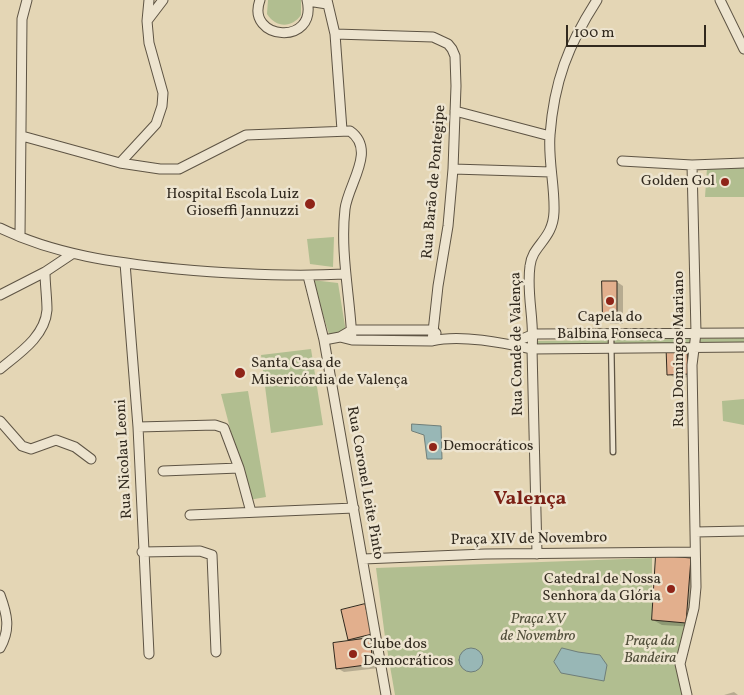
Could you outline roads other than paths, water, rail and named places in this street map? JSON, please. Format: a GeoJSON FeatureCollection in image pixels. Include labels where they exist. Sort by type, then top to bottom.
{"type":"FeatureCollection","features":[{"type":"Feature","properties":{"kind":"street"},"geometry":{"type":"LineString","coordinates":[[20,236],[22,19],[27,0]]}},
{"type":"Feature","properties":{"kind":"street"},"geometry":{"type":"LineString","coordinates":[[120,163],[156,124],[162,106],[163,93],[148,43],[147,21],[149,0]]}},
{"type":"Feature","properties":{"kind":"street"},"geometry":{"type":"LineString","coordinates":[[147,21],[163,0]]}},
{"type":"Feature","properties":{"kind":"street"},"geometry":{"type":"LineString","coordinates":[[260,0],[258,12],[261,20],[266,27],[281,34],[289,33],[303,24],[307,17],[308,1],[327,2],[335,34],[342,130]]}},
{"type":"Feature","properties":{"kind":"street","name":"Rua Conde de Valença"},"geometry":{"type":"LineString","coordinates":[[536,554],[532,349],[534,334],[529,284],[530,266],[535,252],[548,237],[552,225],[554,212],[550,136],[563,63],[576,32],[597,0]]}},
{"type":"Feature","properties":{"kind":"street"},"geometry":{"type":"LineString","coordinates":[[720,0],[744,49]]}},
{"type":"Feature","properties":{"kind":"street","name":"Rua Barão de Pontegipe"},"geometry":{"type":"LineString","coordinates":[[335,34],[433,37],[448,44],[455,56],[456,110],[453,169],[432,340]]}},
{"type":"Feature","properties":{"kind":"street"},"geometry":{"type":"LineString","coordinates":[[456,110],[550,136]]}},
{"type":"Feature","properties":{"kind":"street"},"geometry":{"type":"LineString","coordinates":[[22,136],[120,163],[160,169],[180,169],[246,135],[342,130],[355,134],[362,148],[361,160],[345,208],[345,274],[352,335]]}},
{"type":"Feature","properties":{"kind":"street"},"geometry":{"type":"LineString","coordinates":[[622,161],[692,165],[744,163]]}},
{"type":"Feature","properties":{"kind":"street","name":"Rua Domingos Mariano"},"geometry":{"type":"LineString","coordinates":[[687,695],[680,664],[694,608],[695,532],[692,365],[696,333],[692,165]]}},
{"type":"Feature","properties":{"kind":"street"},"geometry":{"type":"LineString","coordinates":[[453,169],[551,172]]}},
{"type":"Feature","properties":{"kind":"street"},"geometry":{"type":"LineString","coordinates":[[0,228],[72,254],[125,263],[219,273],[308,276],[345,274]]}},
{"type":"Feature","properties":{"kind":"street"},"geometry":{"type":"LineString","coordinates":[[0,295],[45,272],[72,254]]}},
{"type":"Feature","properties":{"kind":"street","name":"Rua Nicolau Leoni"},"geometry":{"type":"LineString","coordinates":[[125,263],[138,427],[142,552],[149,654]]}},
{"type":"Feature","properties":{"kind":"street"},"geometry":{"type":"LineString","coordinates":[[0,369],[36,337],[44,323],[47,311],[45,272]]}},
{"type":"Feature","properties":{"kind":"street","name":"Rua Coronel Leite Pinto"},"geometry":{"type":"LineString","coordinates":[[308,276],[324,340],[386,695]]}},
{"type":"Feature","properties":{"kind":"street"},"geometry":{"type":"LineString","coordinates":[[324,340],[352,335],[432,330],[443,338]]}},
{"type":"Feature","properties":{"kind":"street"},"geometry":{"type":"LineString","coordinates":[[510,344],[534,334],[744,332]]}},
{"type":"Feature","properties":{"kind":"street"},"geometry":{"type":"LineString","coordinates":[[352,335],[432,340],[443,338],[510,344],[532,349],[744,347]]}},
{"type":"Feature","properties":{"kind":"street"},"geometry":{"type":"LineString","coordinates":[[0,421],[22,446],[31,449],[56,440],[75,447],[91,459]]}},
{"type":"Feature","properties":{"kind":"street"},"geometry":{"type":"LineString","coordinates":[[138,427],[215,425],[224,428],[228,434],[239,468],[251,512]]}},
{"type":"Feature","properties":{"kind":"street"},"geometry":{"type":"LineString","coordinates":[[163,471],[239,468]]}},
{"type":"Feature","properties":{"kind":"street"},"geometry":{"type":"LineString","coordinates":[[190,515],[354,508]]}},
{"type":"Feature","properties":{"kind":"street"},"geometry":{"type":"LineString","coordinates":[[695,532],[744,531]]}},
{"type":"Feature","properties":{"kind":"street"},"geometry":{"type":"LineString","coordinates":[[142,552],[200,551],[212,555],[216,652]]}},
{"type":"Feature","properties":{"kind":"street","name":"Praça XIV de Novembro"},"geometry":{"type":"LineString","coordinates":[[363,559],[695,552]]}},
{"type":"Feature","properties":{"kind":"street"},"geometry":{"type":"LineString","coordinates":[[0,595],[7,615],[8,625],[7,634],[0,648]]}},
{"type":"Feature","properties":{"kind":"lane"},"geometry":{"type":"LineString","coordinates":[[611,333],[614,452]]}},
{"type":"Feature","properties":{"kind":"water","name":"Democráticos"},"geometry":{"type":"Polygon","coordinates":[[[412,424],[441,426],[442,459],[427,459],[424,435],[412,431],[412,424]]]}},
{"type":"Feature","properties":{"kind":"water"},"geometry":{"type":"Polygon","coordinates":[[[471,648],[476,649],[482,655],[482,665],[476,671],[471,672],[466,671],[460,665],[459,660],[460,655],[466,649],[471,648]]]}},
{"type":"Feature","properties":{"kind":"water"},"geometry":{"type":"Polygon","coordinates":[[[562,648],[600,655],[607,665],[604,681],[561,673],[554,662],[562,648]]]}},
{"type":"Feature","properties":{"kind":"place","name":"Golden Gol"},"geometry":{"type":"Point","coordinates":[725,182]}},
{"type":"Feature","properties":{"kind":"place","name":"Hospital Escola Luiz Gioseffi Jannuzzi"},"geometry":{"type":"Point","coordinates":[310,204]}},
{"type":"Feature","properties":{"kind":"place","name":"Capela do Balbina Fonseca"},"geometry":{"type":"Point","coordinates":[610,301]}},
{"type":"Feature","properties":{"kind":"place","name":"Santa Casa de Misericórdia de Valença"},"geometry":{"type":"Point","coordinates":[240,373]}},
{"type":"Feature","properties":{"kind":"place","name":"Democráticos"},"geometry":{"type":"Point","coordinates":[433,447]}},
{"type":"Feature","properties":{"kind":"place","name":"Catedral de Nossa Senhora da Glória"},"geometry":{"type":"Point","coordinates":[671,589]}},
{"type":"Feature","properties":{"kind":"place","name":"Clube dos Democráticos"},"geometry":{"type":"Point","coordinates":[353,654]}},
{"type":"Feature","properties":{"kind":"district","name":"Valença"},"geometry":{"type":"Point","coordinates":[530,500]}},
{"type":"Feature","properties":{"kind":"park label","name":"Praça XV de Novembro"},"geometry":{"type":"Point","coordinates":[538,628]}},
{"type":"Feature","properties":{"kind":"park label","name":"Praça da Bandeira"},"geometry":{"type":"Point","coordinates":[650,650]}}]}
